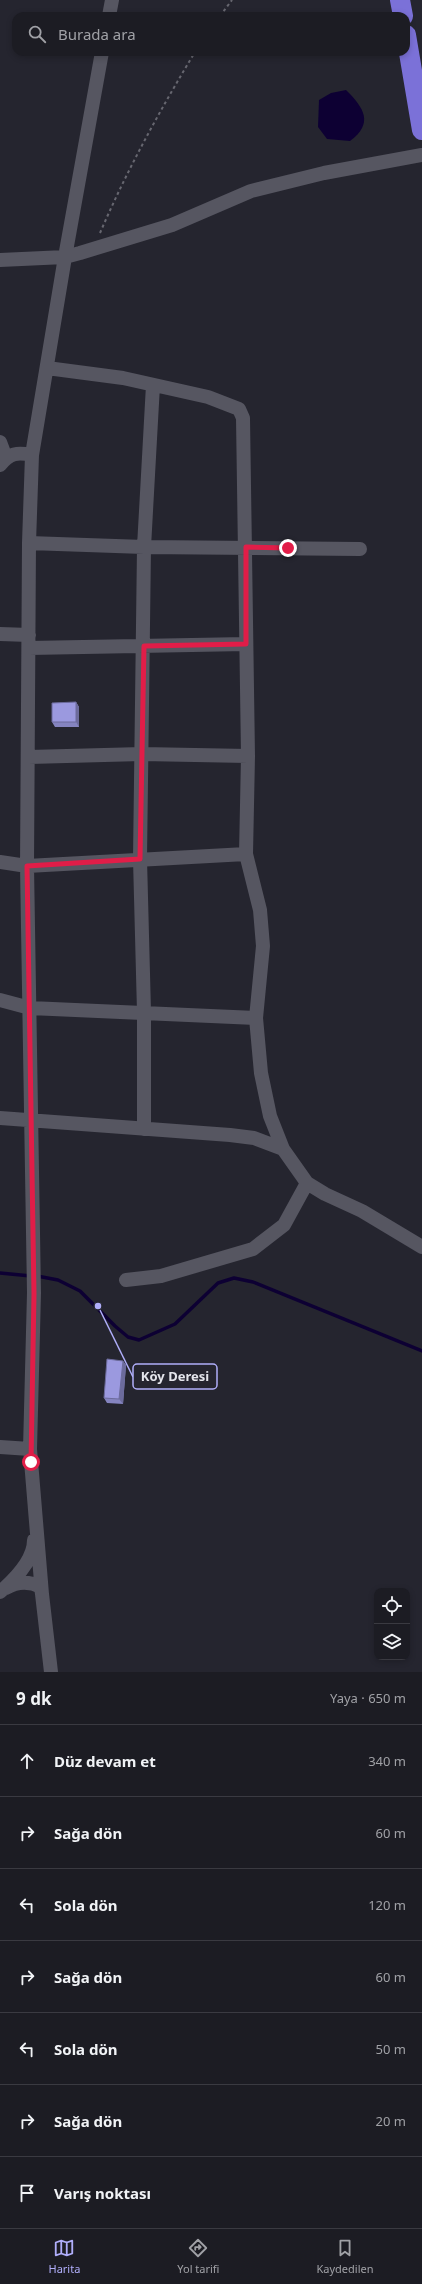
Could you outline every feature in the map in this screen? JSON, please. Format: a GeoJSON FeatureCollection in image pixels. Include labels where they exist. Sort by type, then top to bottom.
{"type":"FeatureCollection","features":[{"type":"Feature","properties":{"kind":"highway"},"geometry":{"type":"LineString","coordinates":[[400,0],[402,12]]}},
{"type":"Feature","properties":{"kind":"highway"},"geometry":{"type":"LineString","coordinates":[[410,56],[422,130]]}},
{"type":"Feature","properties":{"kind":"street"},"geometry":{"type":"LineString","coordinates":[[110,12],[112,0]]}},
{"type":"Feature","properties":{"kind":"street"},"geometry":{"type":"LineString","coordinates":[[51,1672],[42,1594],[30,1448],[34,1294],[27,866],[29,543],[32,455],[65,256],[101,56]]}},
{"type":"Feature","properties":{"kind":"street"},"geometry":{"type":"LineString","coordinates":[[0,260],[65,256],[104,247],[172,225],[251,191],[324,173],[422,154]]}},
{"type":"Feature","properties":{"kind":"street"},"geometry":{"type":"LineString","coordinates":[[47,368],[123,378],[208,397],[239,409],[243,418],[248,756],[246,854],[260,910],[263,946],[261,981],[256,1018],[261,1073],[270,1116],[282,1149],[307,1182],[325,1194],[362,1211],[422,1246]]}},
{"type":"Feature","properties":{"kind":"street"},"geometry":{"type":"LineString","coordinates":[[144,1129],[144,1012],[140,859],[144,646],[144,547],[154,386]]}},
{"type":"Feature","properties":{"kind":"street"},"geometry":{"type":"LineString","coordinates":[[0,442],[3,461],[17,452],[32,455]]}},
{"type":"Feature","properties":{"kind":"street"},"geometry":{"type":"LineString","coordinates":[[29,543],[144,547],[360,548]]}},
{"type":"Feature","properties":{"kind":"street"},"geometry":{"type":"LineString","coordinates":[[0,634],[29,642],[144,646],[246,644]]}},
{"type":"Feature","properties":{"kind":"street"},"geometry":{"type":"LineString","coordinates":[[28,757],[142,754],[248,756]]}},
{"type":"Feature","properties":{"kind":"street"},"geometry":{"type":"LineString","coordinates":[[0,862],[27,866],[246,854]]}},
{"type":"Feature","properties":{"kind":"street"},"geometry":{"type":"LineString","coordinates":[[0,1000],[30,1008],[256,1018]]}},
{"type":"Feature","properties":{"kind":"street"},"geometry":{"type":"LineString","coordinates":[[0,1118],[230,1135],[254,1138],[282,1149]]}},
{"type":"Feature","properties":{"kind":"street"},"geometry":{"type":"LineString","coordinates":[[126,1280],[161,1276],[253,1249],[284,1225],[307,1182]]}},
{"type":"Feature","properties":{"kind":"street"},"geometry":{"type":"LineString","coordinates":[[0,1447],[30,1448]]}},
{"type":"Feature","properties":{"kind":"street"},"geometry":{"type":"LineString","coordinates":[[2,1591],[25,1564],[34,1546],[35,1516]]}},
{"type":"Feature","properties":{"kind":"street"},"geometry":{"type":"LineString","coordinates":[[2,1591],[16,1583],[29,1583],[41,1587],[42,1594]]}},
{"type":"Feature","properties":{"kind":"path"},"geometry":{"type":"LineString","coordinates":[[223,12],[232,0]]}},
{"type":"Feature","properties":{"kind":"path"},"geometry":{"type":"LineString","coordinates":[[98,238],[113,202],[160,111],[193,56]]}},
{"type":"Feature","properties":{"kind":"shaded area"},"geometry":{"type":"Polygon","coordinates":[[[346,90],[362,109],[364,122],[362,128],[350,141],[327,139],[318,127],[319,100],[331,93],[346,90]]]}},
{"type":"Feature","properties":{"kind":"building"},"geometry":{"type":"Polygon","coordinates":[[[76,702],[76,722],[52,722],[52,703],[76,702]]]}},
{"type":"Feature","properties":{"kind":"building"},"geometry":{"type":"Polygon","coordinates":[[[107,1359],[123,1361],[119,1399],[104,1398],[107,1359]]]}},
{"type":"Feature","properties":{"kind":"waterway"},"geometry":{"type":"LineString","coordinates":[[0,1273],[31,1276]]}},
{"type":"Feature","properties":{"kind":"waterway"},"geometry":{"type":"LineString","coordinates":[[37,1276],[58,1280],[80,1291],[128,1337],[139,1340],[175,1324],[218,1283],[234,1278],[253,1282],[422,1351]]}},
{"type":"Feature","properties":{"kind":"place","name":"Köy Deresi"},"geometry":{"type":"Point","coordinates":[98,1306]}},
{"type":"Feature","properties":{"kind":"route"},"geometry":{"type":"LineString","coordinates":[[31,1462],[30,1448],[34,1294],[27,866],[140,859],[144,646],[246,644],[246,547],[288,548]]}}]}
